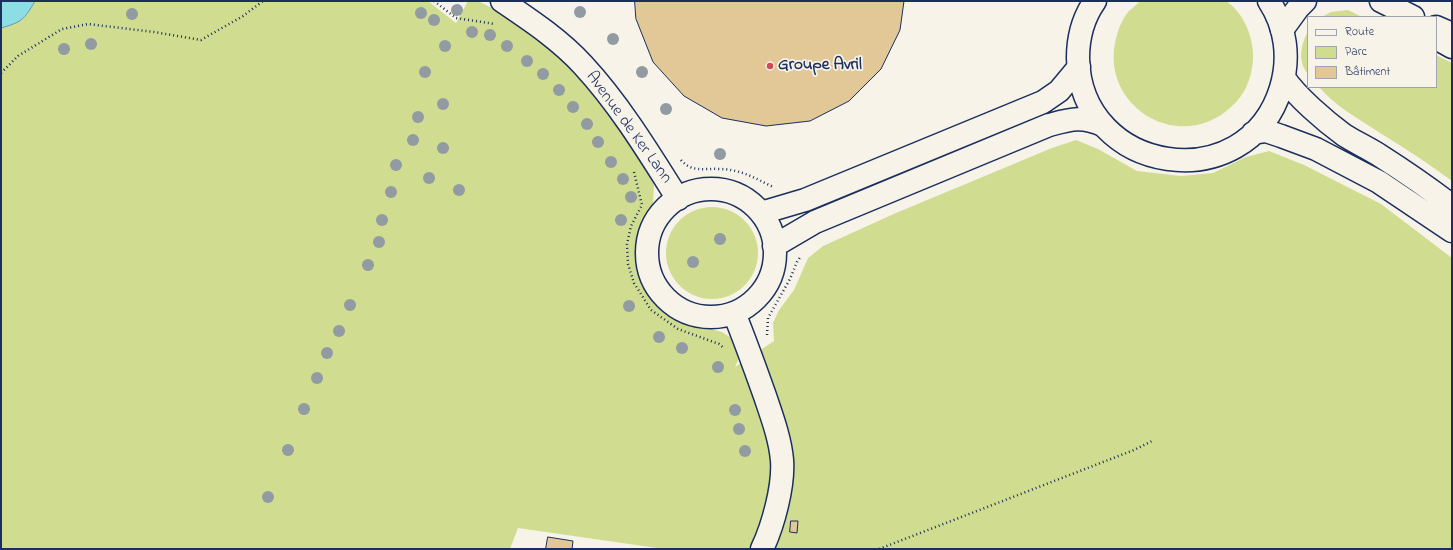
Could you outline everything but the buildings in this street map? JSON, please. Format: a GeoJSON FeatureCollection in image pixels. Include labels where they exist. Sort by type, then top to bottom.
{"type":"FeatureCollection","features":[{"type":"Feature","properties":{"kind":"main road","name":"Avenue de Ker Lann"},"geometry":{"type":"LineString","coordinates":[[502,1],[543,29],[582,64],[616,106],[656,163],[678,199]]}},
{"type":"Feature","properties":{"kind":"main road"},"geometry":{"type":"LineString","coordinates":[[1095,1],[1082,26],[1078,46],[1079,67],[1083,88],[1091,107],[1103,125],[1118,139],[1136,150],[1156,158],[1176,161],[1197,160],[1218,155],[1236,146],[1253,133],[1267,117],[1278,98],[1284,78],[1286,62],[1282,30],[1274,9],[1269,1]]}},
{"type":"Feature","properties":{"kind":"main road"},"geometry":{"type":"LineString","coordinates":[[1282,30],[1305,1]]}},
{"type":"Feature","properties":{"kind":"main road"},"geometry":{"type":"LineString","coordinates":[[1437,27],[1452,34]]}},
{"type":"Feature","properties":{"kind":"main road"},"geometry":{"type":"LineString","coordinates":[[1437,39],[1452,47]]}},
{"type":"Feature","properties":{"kind":"main road"},"geometry":{"type":"LineString","coordinates":[[760,213],[805,200],[1042,102],[1059,91],[1079,67]]}},
{"type":"Feature","properties":{"kind":"main road"},"geometry":{"type":"LineString","coordinates":[[1284,78],[1289,86],[1316,112],[1344,135],[1379,155],[1425,185],[1452,206]]}},
{"type":"Feature","properties":{"kind":"main road"},"geometry":{"type":"LineString","coordinates":[[774,246],[815,222],[1049,125],[1069,119],[1088,119],[1103,125]]}},
{"type":"Feature","properties":{"kind":"main road"},"geometry":{"type":"LineString","coordinates":[[1253,133],[1266,131],[1316,149],[1379,182],[1452,231]]}},
{"type":"Feature","properties":{"kind":"main road"},"geometry":{"type":"LineString","coordinates":[[715,189],[740,196],[760,213],[772,234],[775,258],[769,281],[762,291],[749,304],[734,313],[706,317],[691,314],[678,308],[666,299],[657,288],[651,275],[648,260],[648,246],[651,232],[657,219],[666,208],[678,199],[689,193],[715,189]]}},
{"type":"Feature","properties":{"kind":"main road"},"geometry":{"type":"LineString","coordinates":[[734,313],[750,353],[778,436],[782,462],[780,486],[773,520],[762,549]]}},
{"type":"Feature","properties":{"kind":"path"},"geometry":{"type":"LineString","coordinates":[[1,73],[18,56],[62,29],[88,24],[154,32],[201,40],[243,16],[263,1]]}},
{"type":"Feature","properties":{"kind":"path"},"geometry":{"type":"LineString","coordinates":[[434,1],[456,18],[501,25]]}},
{"type":"Feature","properties":{"kind":"path"},"geometry":{"type":"LineString","coordinates":[[678,156],[686,166],[694,170],[735,170],[779,189]]}},
{"type":"Feature","properties":{"kind":"path"},"geometry":{"type":"LineString","coordinates":[[634,171],[642,205],[631,226],[627,244],[628,264],[634,283],[651,310],[678,329],[719,344],[727,350],[750,353],[766,339],[768,318],[790,279],[797,262],[806,251]]}},
{"type":"Feature","properties":{"kind":"path"},"geometry":{"type":"LineString","coordinates":[[879,549],[1134,450],[1152,441]]}},
{"type":"Feature","properties":{"kind":"green space"},"geometry":{"type":"Polygon","coordinates":[[[35,1],[428,1],[456,23],[468,1],[478,1],[502,13],[551,49],[587,84],[637,156],[654,185],[653,203],[644,226],[640,254],[643,272],[655,296],[665,307],[686,322],[722,332],[733,339],[739,358],[735,367],[774,341],[773,323],[779,310],[794,290],[808,258],[823,246],[896,213],[1052,148],[1076,140],[1098,149],[1137,171],[1181,176],[1213,173],[1246,157],[1269,151],[1304,165],[1381,204],[1452,258],[1452,549],[664,549],[518,528],[510,549],[1,549],[1,28],[14,24],[22,19],[35,1]]]}},
{"type":"Feature","properties":{"kind":"green space"},"geometry":{"type":"Polygon","coordinates":[[[1140,1],[1226,1],[1238,12],[1250,35],[1253,59],[1247,86],[1244,92],[1231,107],[1210,121],[1188,126],[1166,124],[1146,115],[1130,101],[1118,82],[1114,60],[1117,35],[1120,26],[1129,11],[1140,1]]]}},
{"type":"Feature","properties":{"kind":"green space"},"geometry":{"type":"Polygon","coordinates":[[[1348,10],[1360,16],[1324,16],[1331,12],[1348,10]]]}},
{"type":"Feature","properties":{"kind":"green space"},"geometry":{"type":"Polygon","coordinates":[[[1307,34],[1307,72],[1302,64],[1301,58],[1307,34]]]}},
{"type":"Feature","properties":{"kind":"green space"},"geometry":{"type":"Polygon","coordinates":[[[1437,56],[1452,63],[1452,181],[1417,156],[1348,112],[1325,94],[1320,88],[1437,88],[1437,56]]]}},
{"type":"Feature","properties":{"kind":"green space"},"geometry":{"type":"Polygon","coordinates":[[[712,207],[730,210],[745,220],[755,235],[758,253],[755,271],[745,286],[730,296],[712,299],[694,296],[679,286],[669,271],[666,253],[669,235],[679,220],[694,210],[712,207]]]}},
{"type":"Feature","properties":{"kind":"water"},"geometry":{"type":"Polygon","coordinates":[[[1,1],[35,1],[22,19],[14,24],[1,28],[1,1]]]}},
{"type":"Feature","properties":{"kind":"place","name":"Groupe Avril"},"geometry":{"type":"Point","coordinates":[770,66]}}]}
